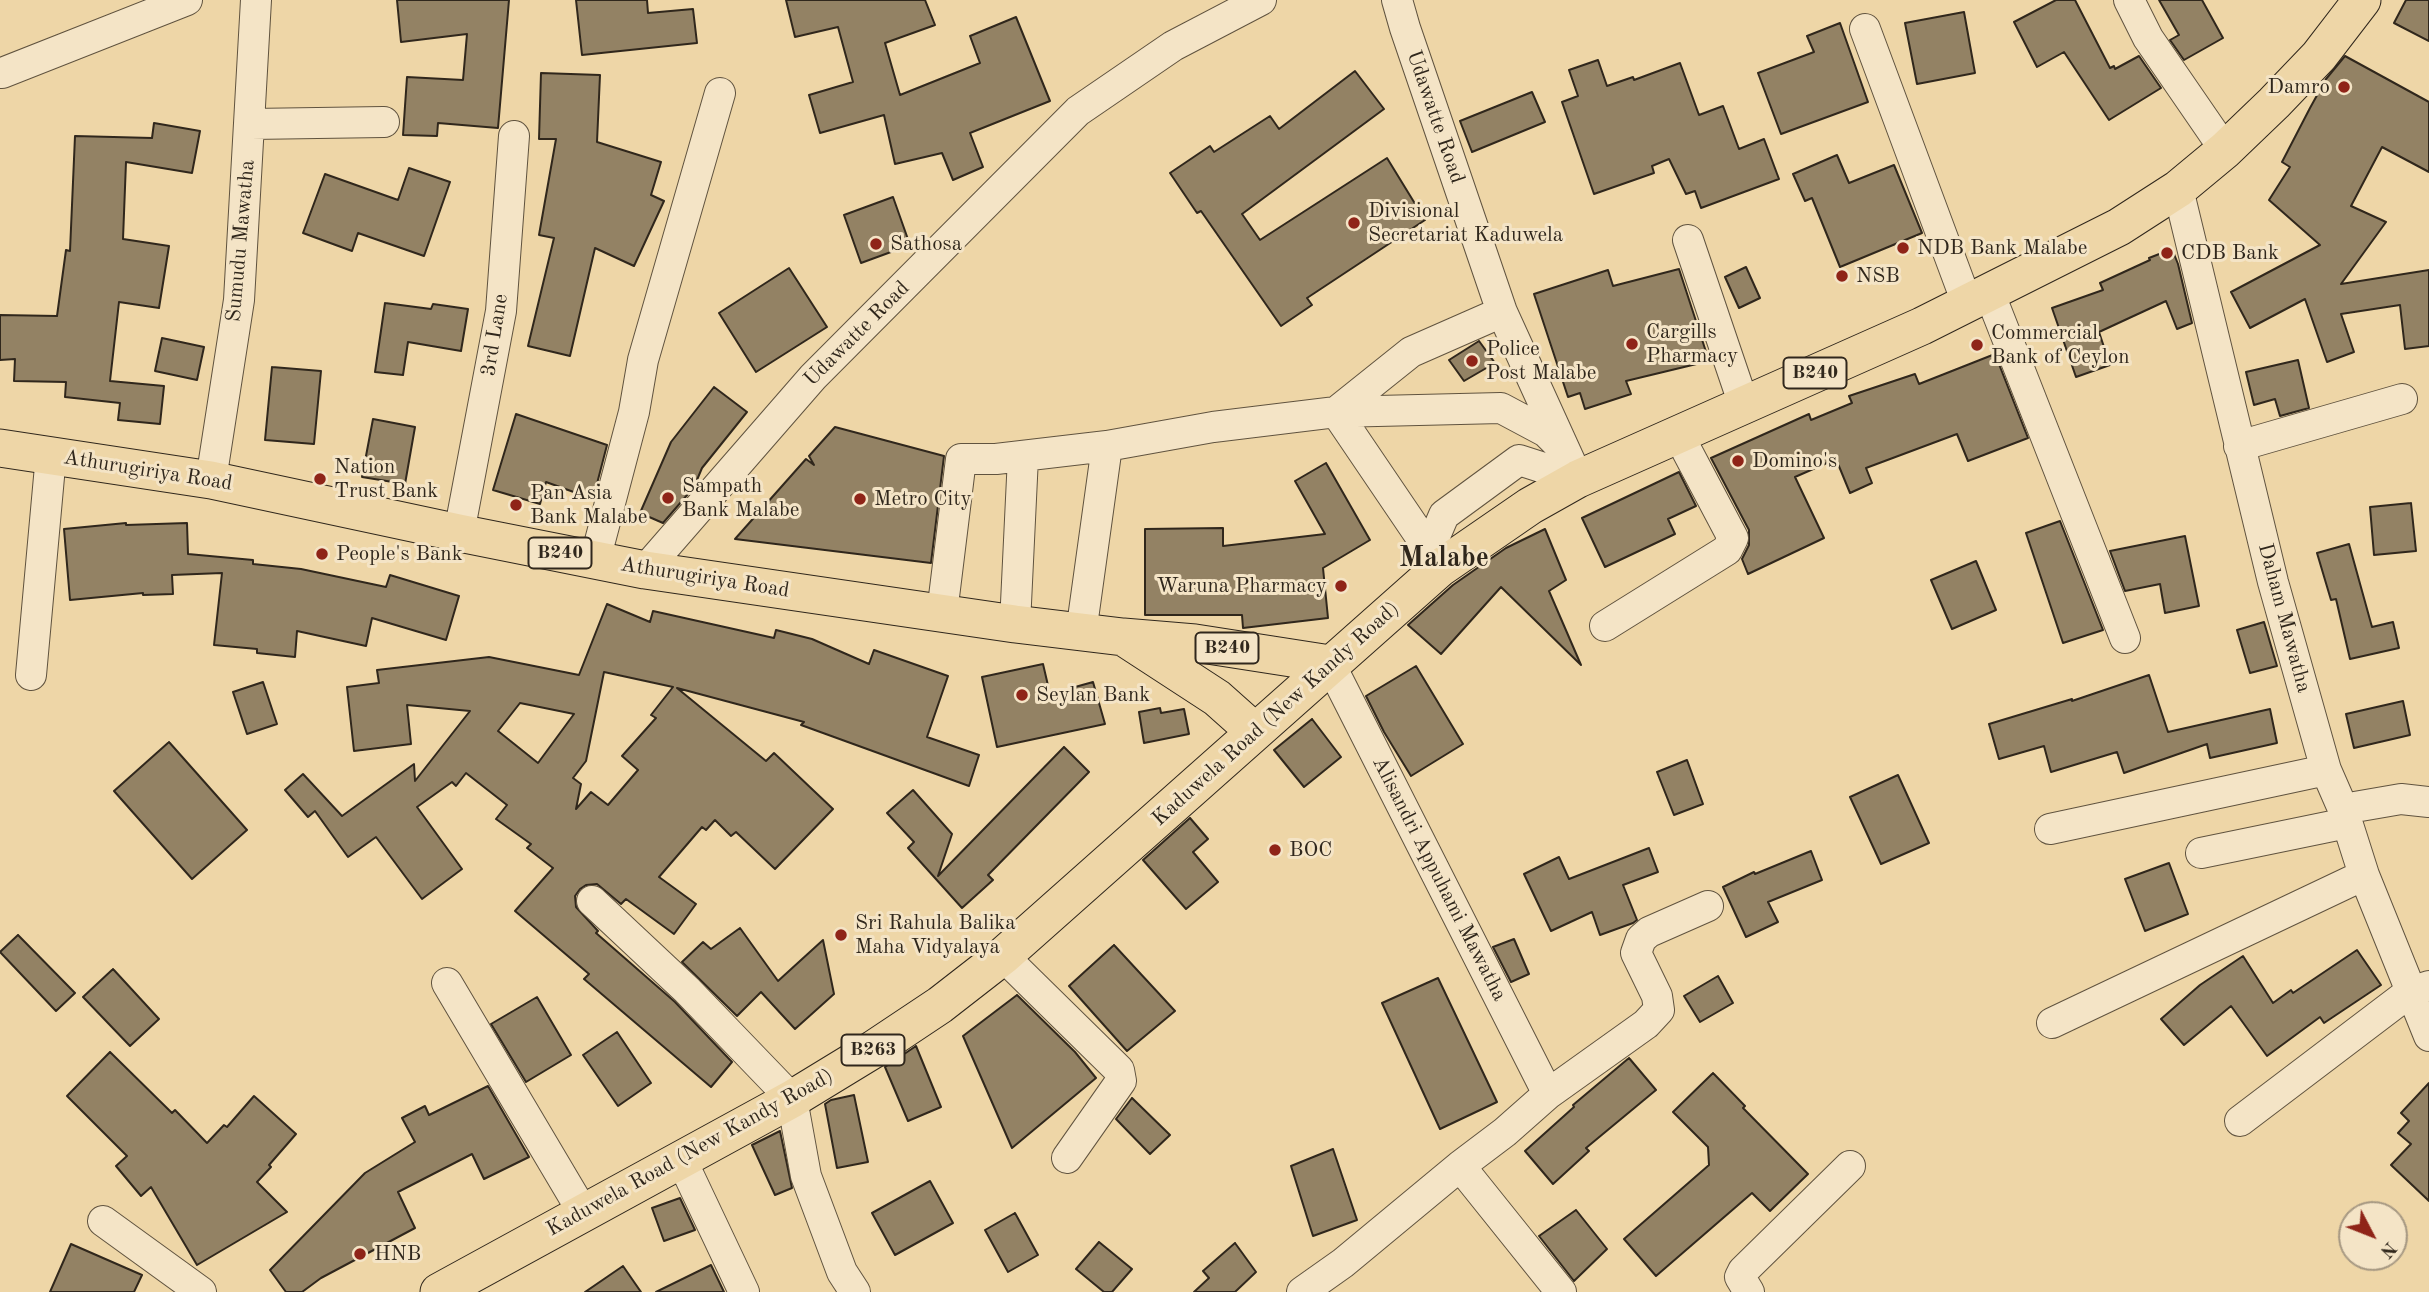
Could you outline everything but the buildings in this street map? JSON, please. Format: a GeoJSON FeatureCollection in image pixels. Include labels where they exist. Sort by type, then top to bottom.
{"type":"FeatureCollection","features":[{"type":"Feature","properties":{"kind":"main road","name":"Kaduwela Road (New Kandy Road)"},"geometry":{"type":"LineString","coordinates":[[439,1292],[792,1099],[940,1005],[1003,956],[1331,664],[1435,558],[1530,506],[1572,466],[1678,434],[1922,326],[2119,227],[2178,189],[2225,150],[2274,103],[2319,56],[2362,0]]}},
{"type":"Feature","properties":{"kind":"main road","name":"Athurugiriya Road"},"geometry":{"type":"LineString","coordinates":[[0,447],[211,480],[645,570],[1015,624],[1123,638],[1195,643],[1331,664]]}},
{"type":"Feature","properties":{"kind":"main road","name":"Athurugiriya Road"},"geometry":{"type":"LineString","coordinates":[[1123,638],[1217,698],[1254,731]]}},
{"type":"Feature","properties":{"kind":"street"},"geometry":{"type":"LineString","coordinates":[[2,73],[187,0]]}},
{"type":"Feature","properties":{"kind":"street","name":"Sumudu Mawatha"},"geometry":{"type":"LineString","coordinates":[[211,480],[239,300],[256,0]]}},
{"type":"Feature","properties":{"kind":"street","name":"Udawatte Road"},"geometry":{"type":"LineString","coordinates":[[645,570],[813,377],[1078,111],[1174,46],[1261,0]]}},
{"type":"Feature","properties":{"kind":"street","name":"Udawatte Road"},"geometry":{"type":"LineString","coordinates":[[1397,0],[1502,312],[1572,466]]}},
{"type":"Feature","properties":{"kind":"street"},"geometry":{"type":"LineString","coordinates":[[2129,0],[2148,38],[2225,150]]}},
{"type":"Feature","properties":{"kind":"street"},"geometry":{"type":"LineString","coordinates":[[1866,29],[1978,298],[2125,638]]}},
{"type":"Feature","properties":{"kind":"street"},"geometry":{"type":"LineString","coordinates":[[595,560],[634,412],[643,360],[720,93]]}},
{"type":"Feature","properties":{"kind":"street"},"geometry":{"type":"LineString","coordinates":[[251,124],[384,122]]}},
{"type":"Feature","properties":{"kind":"street","name":"3rd Lane"},"geometry":{"type":"LineString","coordinates":[[459,533],[501,310],[514,136]]}},
{"type":"Feature","properties":{"kind":"street","name":"Daham Mawatha"},"geometry":{"type":"LineString","coordinates":[[2178,189],[2273,582],[2326,770],[2345,816],[2364,875],[2419,989],[2429,1035]]}},
{"type":"Feature","properties":{"kind":"street"},"geometry":{"type":"LineString","coordinates":[[1688,240],[1744,405]]}},
{"type":"Feature","properties":{"kind":"street"},"geometry":{"type":"LineString","coordinates":[[1336,412],[1411,352],[1502,312]]}},
{"type":"Feature","properties":{"kind":"street"},"geometry":{"type":"LineString","coordinates":[[2239,446],[2402,399]]}},
{"type":"Feature","properties":{"kind":"street"},"geometry":{"type":"LineString","coordinates":[[942,613],[961,458],[1023,457],[1107,446],[1213,427],[1336,412],[1501,408],[1546,432],[1572,466]]}},
{"type":"Feature","properties":{"kind":"street"},"geometry":{"type":"LineString","coordinates":[[1336,412],[1435,558]]}},
{"type":"Feature","properties":{"kind":"street"},"geometry":{"type":"LineString","coordinates":[[1605,626],[1727,550],[1733,538],[1678,434]]}},
{"type":"Feature","properties":{"kind":"street"},"geometry":{"type":"LineString","coordinates":[[1081,633],[1107,446]]}},
{"type":"Feature","properties":{"kind":"street"},"geometry":{"type":"LineString","coordinates":[[31,675],[51,456]]}},
{"type":"Feature","properties":{"kind":"street"},"geometry":{"type":"LineString","coordinates":[[1015,624],[1023,457]]}},
{"type":"Feature","properties":{"kind":"street","name":"Alisandri Appuhami Mawatha"},"geometry":{"type":"LineString","coordinates":[[1331,664],[1548,1094]]}},
{"type":"Feature","properties":{"kind":"street"},"geometry":{"type":"LineString","coordinates":[[2050,829],[2326,770]]}},
{"type":"Feature","properties":{"kind":"street"},"geometry":{"type":"LineString","coordinates":[[2201,853],[2401,799],[2429,802]]}},
{"type":"Feature","properties":{"kind":"street"},"geometry":{"type":"LineString","coordinates":[[2052,1023],[2364,875]]}},
{"type":"Feature","properties":{"kind":"street"},"geometry":{"type":"LineString","coordinates":[[592,901],[687,990],[792,1099],[806,1176],[842,1272],[855,1292]]}},
{"type":"Feature","properties":{"kind":"street"},"geometry":{"type":"LineString","coordinates":[[1302,1292],[1343,1263],[1548,1094],[1646,1024],[1659,1010],[1657,996],[1636,953],[1641,939],[1649,932],[1708,906]]}},
{"type":"Feature","properties":{"kind":"street"},"geometry":{"type":"LineString","coordinates":[[1003,956],[1119,1070],[1121,1081],[1067,1158]]}},
{"type":"Feature","properties":{"kind":"street"},"geometry":{"type":"LineString","coordinates":[[447,982],[584,1214]]}},
{"type":"Feature","properties":{"kind":"street"},"geometry":{"type":"LineString","coordinates":[[2240,1121],[2419,989]]}},
{"type":"Feature","properties":{"kind":"street"},"geometry":{"type":"LineString","coordinates":[[682,1161],[744,1292]]}},
{"type":"Feature","properties":{"kind":"street"},"geometry":{"type":"LineString","coordinates":[[1460,1166],[1561,1292]]}},
{"type":"Feature","properties":{"kind":"street"},"geometry":{"type":"LineString","coordinates":[[1749,1292],[1740,1277],[1743,1270],[1850,1166]]}},
{"type":"Feature","properties":{"kind":"street"},"geometry":{"type":"LineString","coordinates":[[103,1221],[201,1292]]}},
{"type":"Feature","properties":{"kind":"place","name":"Damro"},"geometry":{"type":"Point","coordinates":[2344,87]}},
{"type":"Feature","properties":{"kind":"place","name":"Divisional Secretariat Kaduwela"},"geometry":{"type":"Point","coordinates":[1354,223]}},
{"type":"Feature","properties":{"kind":"place","name":"Sathosa"},"geometry":{"type":"Point","coordinates":[876,244]}},
{"type":"Feature","properties":{"kind":"place","name":"NDB Bank Malabe"},"geometry":{"type":"Point","coordinates":[1903,248]}},
{"type":"Feature","properties":{"kind":"place","name":"CDB Bank"},"geometry":{"type":"Point","coordinates":[2167,253]}},
{"type":"Feature","properties":{"kind":"place","name":"NSB"},"geometry":{"type":"Point","coordinates":[1842,276]}},
{"type":"Feature","properties":{"kind":"place","name":"Cargills Pharmacy"},"geometry":{"type":"Point","coordinates":[1632,344]}},
{"type":"Feature","properties":{"kind":"place","name":"Commercial Bank of Ceylon"},"geometry":{"type":"Point","coordinates":[1977,345]}},
{"type":"Feature","properties":{"kind":"place","name":"Police Post Malabe"},"geometry":{"type":"Point","coordinates":[1472,361]}},
{"type":"Feature","properties":{"kind":"place","name":"Domino's"},"geometry":{"type":"Point","coordinates":[1738,461]}},
{"type":"Feature","properties":{"kind":"place","name":"Nation Trust Bank"},"geometry":{"type":"Point","coordinates":[320,479]}},
{"type":"Feature","properties":{"kind":"place","name":"Sampath Bank Malabe"},"geometry":{"type":"Point","coordinates":[668,498]}},
{"type":"Feature","properties":{"kind":"place","name":"Metro City"},"geometry":{"type":"Point","coordinates":[860,499]}},
{"type":"Feature","properties":{"kind":"place","name":"Pan Asia Bank Malabe"},"geometry":{"type":"Point","coordinates":[516,505]}},
{"type":"Feature","properties":{"kind":"place","name":"People's Bank"},"geometry":{"type":"Point","coordinates":[322,554]}},
{"type":"Feature","properties":{"kind":"place","name":"Waruna Pharmacy"},"geometry":{"type":"Point","coordinates":[1341,586]}},
{"type":"Feature","properties":{"kind":"place","name":"Seylan Bank"},"geometry":{"type":"Point","coordinates":[1022,695]}},
{"type":"Feature","properties":{"kind":"place","name":"BOC"},"geometry":{"type":"Point","coordinates":[1275,850]}},
{"type":"Feature","properties":{"kind":"place","name":"Sri Rahula Balika Maha Vidyalaya"},"geometry":{"type":"Point","coordinates":[841,935]}},
{"type":"Feature","properties":{"kind":"place","name":"HNB"},"geometry":{"type":"Point","coordinates":[360,1254]}},
{"type":"Feature","properties":{"kind":"district","name":"Malabe"},"geometry":{"type":"Point","coordinates":[1444,559]}}]}
